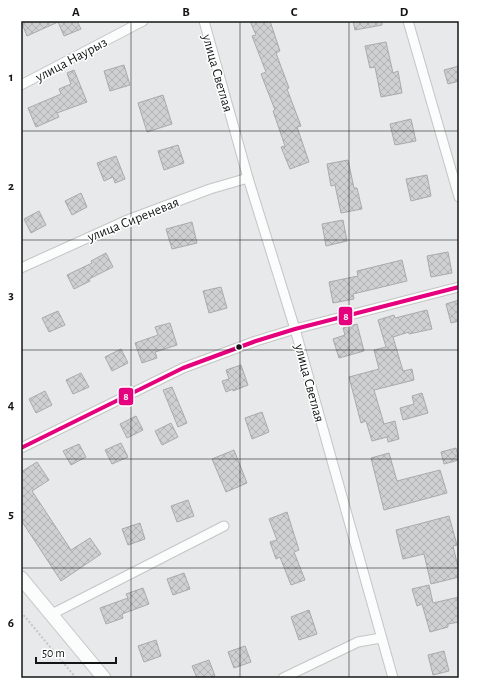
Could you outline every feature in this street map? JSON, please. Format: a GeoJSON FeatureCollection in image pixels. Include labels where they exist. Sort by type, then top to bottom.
{"type":"FeatureCollection","features":[{"type":"Feature","properties":{"kind":"main road"},"geometry":{"type":"LineString","coordinates":[[21,578],[104,678]]}},
{"type":"Feature","properties":{"kind":"street","name":"улица Наурыз"},"geometry":{"type":"LineString","coordinates":[[21,86],[143,21]]}},
{"type":"Feature","properties":{"kind":"street","name":"улица Светлая"},"geometry":{"type":"LineString","coordinates":[[204,21],[248,178],[295,329],[393,678]]}},
{"type":"Feature","properties":{"kind":"street"},"geometry":{"type":"LineString","coordinates":[[408,21],[459,197]]}},
{"type":"Feature","properties":{"kind":"street","name":"улица Сиреневая"},"geometry":{"type":"LineString","coordinates":[[21,268],[125,221],[210,189],[248,178]]}},
{"type":"Feature","properties":{"kind":"street"},"geometry":{"type":"LineString","coordinates":[[21,448],[182,368],[256,341],[295,329],[459,287]]}},
{"type":"Feature","properties":{"kind":"street"},"geometry":{"type":"LineString","coordinates":[[52,614],[224,526]]}},
{"type":"Feature","properties":{"kind":"street"},"geometry":{"type":"LineString","coordinates":[[283,678],[358,642],[381,638]]}},
{"type":"Feature","properties":{"kind":"path"},"geometry":{"type":"LineString","coordinates":[[21,612],[76,678]]}},
{"type":"Feature","properties":{"kind":"building"},"geometry":{"type":"Polygon","coordinates":[[[21,21],[77,21],[81,29],[64,36],[58,22],[27,36],[21,21]]]}},
{"type":"Feature","properties":{"kind":"building"},"geometry":{"type":"Polygon","coordinates":[[[250,21],[270,21],[280,51],[276,53],[289,88],[287,89],[301,126],[297,127],[309,162],[290,169],[281,147],[285,146],[273,111],[275,110],[261,74],[266,72],[252,36],[256,35],[250,21]]]}},
{"type":"Feature","properties":{"kind":"building"},"geometry":{"type":"Polygon","coordinates":[[[353,21],[382,21],[382,25],[355,30],[353,21]]]}},
{"type":"Feature","properties":{"kind":"building"},"geometry":{"type":"Polygon","coordinates":[[[386,42],[393,73],[398,71],[402,93],[381,97],[375,67],[370,68],[365,46],[386,42]]]}},
{"type":"Feature","properties":{"kind":"building"},"geometry":{"type":"Polygon","coordinates":[[[124,65],[130,85],[110,91],[104,71],[124,65]]]}},
{"type":"Feature","properties":{"kind":"building"},"geometry":{"type":"Polygon","coordinates":[[[459,66],[459,81],[448,84],[444,70],[459,66]]]}},
{"type":"Feature","properties":{"kind":"building"},"geometry":{"type":"Polygon","coordinates":[[[74,70],[87,102],[57,113],[59,117],[36,127],[28,108],[61,94],[59,89],[71,84],[67,73],[74,70]]]}},
{"type":"Feature","properties":{"kind":"building"},"geometry":{"type":"Polygon","coordinates":[[[163,95],[172,124],[147,132],[138,103],[163,95]]]}},
{"type":"Feature","properties":{"kind":"building"},"geometry":{"type":"Polygon","coordinates":[[[411,119],[416,141],[395,145],[390,124],[411,119]]]}},
{"type":"Feature","properties":{"kind":"building"},"geometry":{"type":"Polygon","coordinates":[[[178,145],[184,163],[164,170],[158,151],[178,145]]]}},
{"type":"Feature","properties":{"kind":"building"},"geometry":{"type":"Polygon","coordinates":[[[116,156],[125,179],[115,183],[113,177],[104,181],[97,163],[116,156]]]}},
{"type":"Feature","properties":{"kind":"building"},"geometry":{"type":"Polygon","coordinates":[[[348,160],[354,188],[357,188],[362,209],[341,213],[335,185],[331,186],[327,164],[348,160]]]}},
{"type":"Feature","properties":{"kind":"building"},"geometry":{"type":"Polygon","coordinates":[[[427,175],[431,196],[411,201],[406,179],[427,175]]]}},
{"type":"Feature","properties":{"kind":"building"},"geometry":{"type":"Polygon","coordinates":[[[81,193],[87,207],[72,215],[65,201],[81,193]]]}},
{"type":"Feature","properties":{"kind":"building"},"geometry":{"type":"Polygon","coordinates":[[[39,211],[46,225],[31,233],[24,219],[39,211]]]}},
{"type":"Feature","properties":{"kind":"building"},"geometry":{"type":"Polygon","coordinates":[[[343,220],[347,241],[326,246],[322,224],[343,220]]]}},
{"type":"Feature","properties":{"kind":"building"},"geometry":{"type":"Polygon","coordinates":[[[192,222],[197,243],[172,249],[166,229],[192,222]]]}},
{"type":"Feature","properties":{"kind":"building"},"geometry":{"type":"Polygon","coordinates":[[[448,252],[452,273],[431,277],[427,256],[448,252]]]}},
{"type":"Feature","properties":{"kind":"building"},"geometry":{"type":"Polygon","coordinates":[[[106,253],[113,267],[89,279],[90,281],[74,289],[67,275],[92,263],[91,261],[106,253]]]}},
{"type":"Feature","properties":{"kind":"building"},"geometry":{"type":"Polygon","coordinates":[[[402,260],[407,281],[353,294],[354,299],[333,303],[329,282],[358,276],[357,271],[402,260]]]}},
{"type":"Feature","properties":{"kind":"building"},"geometry":{"type":"Polygon","coordinates":[[[221,287],[227,308],[209,313],[203,291],[221,287]]]}},
{"type":"Feature","properties":{"kind":"building"},"geometry":{"type":"Polygon","coordinates":[[[459,300],[459,321],[451,323],[446,304],[459,300]]]}},
{"type":"Feature","properties":{"kind":"building"},"geometry":{"type":"Polygon","coordinates":[[[427,310],[432,329],[409,334],[409,332],[393,337],[403,371],[412,369],[414,380],[374,390],[384,424],[395,421],[399,439],[388,442],[387,437],[372,441],[366,421],[361,423],[349,377],[379,369],[374,350],[386,347],[378,320],[394,315],[395,318],[427,310]]]}},
{"type":"Feature","properties":{"kind":"building"},"geometry":{"type":"Polygon","coordinates":[[[58,311],[65,325],[49,332],[42,318],[58,311]]]}},
{"type":"Feature","properties":{"kind":"building"},"geometry":{"type":"Polygon","coordinates":[[[170,323],[177,345],[155,352],[157,358],[142,363],[135,343],[158,335],[155,327],[170,323]]]}},
{"type":"Feature","properties":{"kind":"building"},"geometry":{"type":"Polygon","coordinates":[[[357,324],[364,351],[339,358],[333,339],[345,335],[343,328],[357,324]]]}},
{"type":"Feature","properties":{"kind":"building"},"geometry":{"type":"Polygon","coordinates":[[[121,349],[128,363],[112,371],[105,357],[121,349]]]}},
{"type":"Feature","properties":{"kind":"building"},"geometry":{"type":"Polygon","coordinates":[[[241,365],[248,385],[226,392],[222,381],[229,379],[226,370],[241,365]]]}},
{"type":"Feature","properties":{"kind":"building"},"geometry":{"type":"Polygon","coordinates":[[[81,373],[89,387],[73,394],[66,380],[81,373]]]}},
{"type":"Feature","properties":{"kind":"building"},"geometry":{"type":"Polygon","coordinates":[[[172,387],[187,423],[178,427],[163,390],[172,387]]]}},
{"type":"Feature","properties":{"kind":"building"},"geometry":{"type":"Polygon","coordinates":[[[45,391],[52,405],[36,413],[29,399],[45,391]]]}},
{"type":"Feature","properties":{"kind":"building"},"geometry":{"type":"Polygon","coordinates":[[[422,393],[428,413],[403,420],[400,408],[414,404],[412,396],[422,393]]]}},
{"type":"Feature","properties":{"kind":"building"},"geometry":{"type":"Polygon","coordinates":[[[262,412],[269,432],[252,439],[245,418],[262,412]]]}},
{"type":"Feature","properties":{"kind":"building"},"geometry":{"type":"Polygon","coordinates":[[[136,416],[143,430],[127,438],[120,424],[136,416]]]}},
{"type":"Feature","properties":{"kind":"building"},"geometry":{"type":"Polygon","coordinates":[[[171,423],[178,437],[162,445],[155,431],[171,423]]]}},
{"type":"Feature","properties":{"kind":"building"},"geometry":{"type":"Polygon","coordinates":[[[121,443],[128,457],[112,464],[105,450],[121,443]]]}},
{"type":"Feature","properties":{"kind":"building"},"geometry":{"type":"Polygon","coordinates":[[[79,444],[86,457],[71,465],[63,451],[79,444]]]}},
{"type":"Feature","properties":{"kind":"building"},"geometry":{"type":"Polygon","coordinates":[[[456,448],[459,460],[444,464],[441,452],[456,448]]]}},
{"type":"Feature","properties":{"kind":"building"},"geometry":{"type":"Polygon","coordinates":[[[234,450],[247,483],[226,492],[212,459],[234,450]]]}},
{"type":"Feature","properties":{"kind":"building"},"geometry":{"type":"Polygon","coordinates":[[[389,453],[397,481],[440,470],[447,493],[384,510],[371,458],[389,453]]]}},
{"type":"Feature","properties":{"kind":"building"},"geometry":{"type":"Polygon","coordinates":[[[37,462],[49,480],[32,491],[71,550],[90,538],[101,554],[61,581],[21,520],[21,472],[37,462]]]}},
{"type":"Feature","properties":{"kind":"building"},"geometry":{"type":"Polygon","coordinates":[[[188,500],[194,516],[177,522],[171,506],[188,500]]]}},
{"type":"Feature","properties":{"kind":"building"},"geometry":{"type":"Polygon","coordinates":[[[287,512],[299,550],[294,552],[305,580],[291,585],[280,557],[276,559],[270,542],[277,540],[269,519],[287,512]]]}},
{"type":"Feature","properties":{"kind":"building"},"geometry":{"type":"Polygon","coordinates":[[[449,516],[457,545],[453,546],[459,577],[431,584],[424,554],[403,559],[396,530],[449,516]]]}},
{"type":"Feature","properties":{"kind":"building"},"geometry":{"type":"Polygon","coordinates":[[[140,523],[145,539],[128,545],[122,529],[140,523]]]}},
{"type":"Feature","properties":{"kind":"building"},"geometry":{"type":"Polygon","coordinates":[[[184,573],[190,589],[173,595],[167,579],[184,573]]]}},
{"type":"Feature","properties":{"kind":"building"},"geometry":{"type":"Polygon","coordinates":[[[429,585],[433,603],[459,597],[459,622],[448,624],[448,627],[430,632],[422,604],[417,606],[412,589],[429,585]]]}},
{"type":"Feature","properties":{"kind":"building"},"geometry":{"type":"Polygon","coordinates":[[[143,588],[149,604],[122,614],[123,618],[106,624],[100,608],[128,598],[126,594],[143,588]]]}},
{"type":"Feature","properties":{"kind":"building"},"geometry":{"type":"Polygon","coordinates":[[[309,610],[317,634],[299,640],[291,617],[309,610]]]}},
{"type":"Feature","properties":{"kind":"building"},"geometry":{"type":"Polygon","coordinates":[[[156,640],[161,656],[144,662],[138,646],[156,640]]]}},
{"type":"Feature","properties":{"kind":"building"},"geometry":{"type":"Polygon","coordinates":[[[245,646],[251,662],[234,668],[228,652],[245,646]]]}},
{"type":"Feature","properties":{"kind":"building"},"geometry":{"type":"Polygon","coordinates":[[[444,651],[449,671],[433,675],[428,655],[444,651]]]}},
{"type":"Feature","properties":{"kind":"building"},"geometry":{"type":"Polygon","coordinates":[[[209,660],[215,676],[210,678],[197,678],[192,666],[209,660]]]}},
{"type":"Feature","properties":{"kind":"transit line","name":"8"},"geometry":{"type":"LineString","coordinates":[[21,448],[183,368],[256,341],[295,329],[459,287]]}}]}
